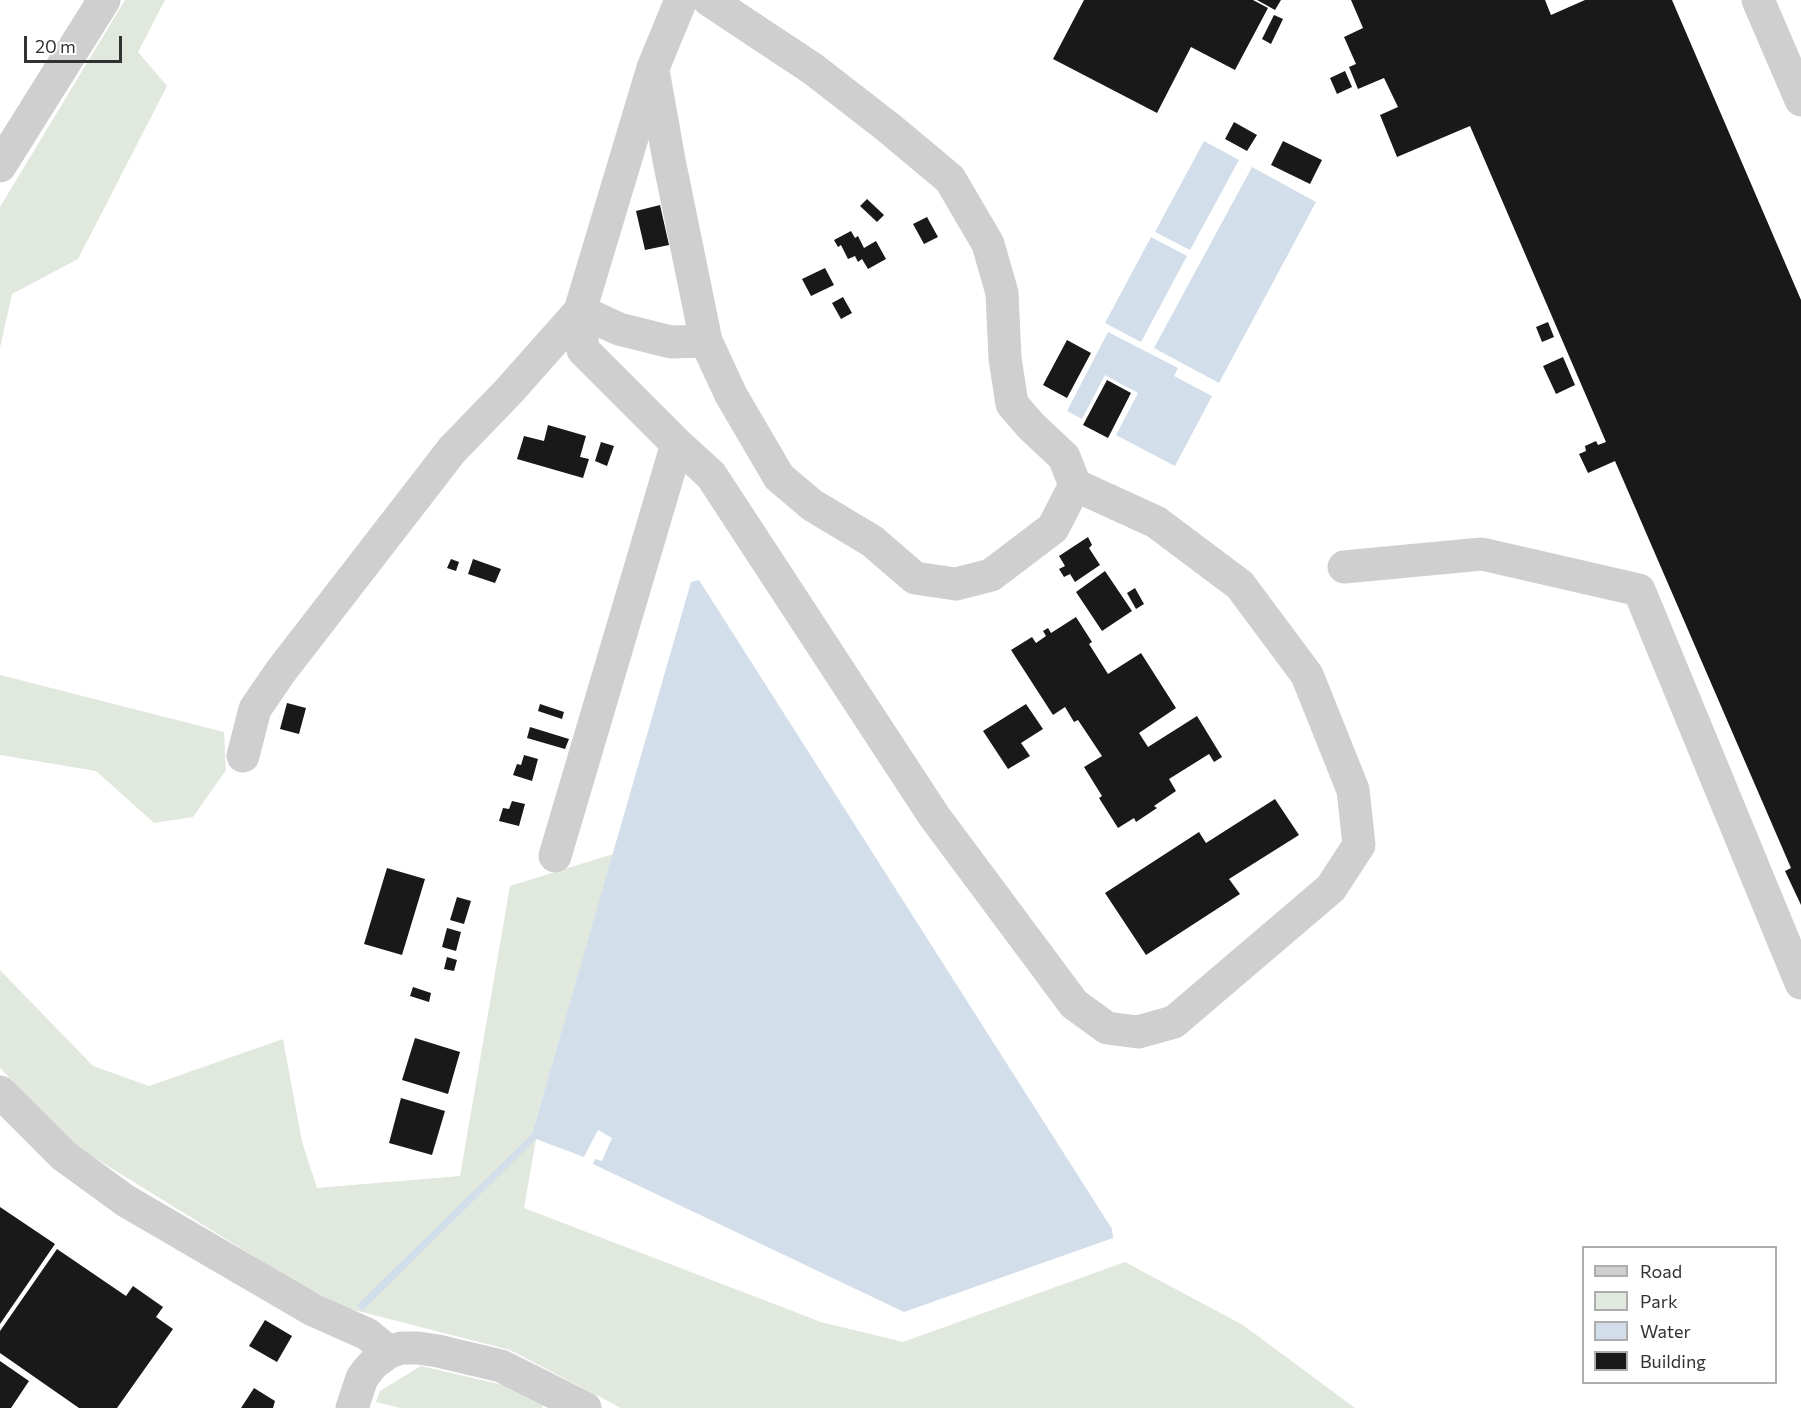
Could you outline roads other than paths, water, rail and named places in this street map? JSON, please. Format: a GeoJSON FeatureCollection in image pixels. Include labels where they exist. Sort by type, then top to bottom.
{"type":"FeatureCollection","features":[{"type":"Feature","properties":{"kind":"street"},"geometry":{"type":"LineString","coordinates":[[0,166],[104,0]]}},
{"type":"Feature","properties":{"kind":"street"},"geometry":{"type":"LineString","coordinates":[[681,0],[653,68],[580,310],[583,350],[711,475],[934,816],[1074,1004],[1107,1028],[1138,1032],[1174,1022],[1331,888],[1359,845],[1353,790],[1307,675],[1240,585],[1156,522],[1075,485],[1064,457],[1012,404],[1005,358],[1002,293],[988,244],[950,179],[813,69],[709,0]]}},
{"type":"Feature","properties":{"kind":"street"},"geometry":{"type":"LineString","coordinates":[[1758,0],[1801,100]]}},
{"type":"Feature","properties":{"kind":"street"},"geometry":{"type":"LineString","coordinates":[[653,68],[669,160],[706,341],[731,395],[779,477],[812,505],[872,541],[915,578],[956,584],[991,575],[1053,528],[1075,485]]}},
{"type":"Feature","properties":{"kind":"street"},"geometry":{"type":"LineString","coordinates":[[580,310],[619,329],[671,342],[706,341]]}},
{"type":"Feature","properties":{"kind":"street"},"geometry":{"type":"LineString","coordinates":[[243,756],[255,709],[281,671],[452,450],[580,310]]}},
{"type":"Feature","properties":{"kind":"street"},"geometry":{"type":"LineString","coordinates":[[555,856],[677,444]]}},
{"type":"Feature","properties":{"kind":"street"},"geometry":{"type":"LineString","coordinates":[[1344,567],[1482,554],[1639,590],[1801,983]]}},
{"type":"Feature","properties":{"kind":"street"},"geometry":{"type":"LineString","coordinates":[[0,1092],[64,1156],[126,1201],[313,1310],[367,1334],[389,1352]]}},
{"type":"Feature","properties":{"kind":"street"},"geometry":{"type":"LineString","coordinates":[[352,1408],[362,1378],[368,1370],[389,1352],[401,1348],[418,1348],[501,1366],[585,1408]]}},
{"type":"Feature","properties":{"kind":"water"},"geometry":{"type":"Polygon","coordinates":[[[1204,141],[1239,160],[1190,250],[1155,232],[1204,141]]]}},
{"type":"Feature","properties":{"kind":"water"},"geometry":{"type":"Polygon","coordinates":[[[1252,167],[1316,202],[1219,383],[1154,348],[1252,167]]]}},
{"type":"Feature","properties":{"kind":"water"},"geometry":{"type":"Polygon","coordinates":[[[1151,237],[1187,256],[1141,342],[1105,323],[1151,237]]]}},
{"type":"Feature","properties":{"kind":"water"},"geometry":{"type":"Polygon","coordinates":[[[1108,332],[1178,368],[1174,376],[1212,396],[1175,466],[1116,435],[1138,393],[1105,375],[1082,419],[1067,411],[1108,332]]]}},
{"type":"Feature","properties":{"kind":"water"},"geometry":{"type":"Polygon","coordinates":[[[699,580],[1112,1229],[1113,1238],[904,1312],[593,1164],[595,1159],[602,1161],[612,1138],[598,1130],[584,1157],[536,1139],[362,1311],[357,1305],[532,1134],[691,582],[699,580]]]}}]}
